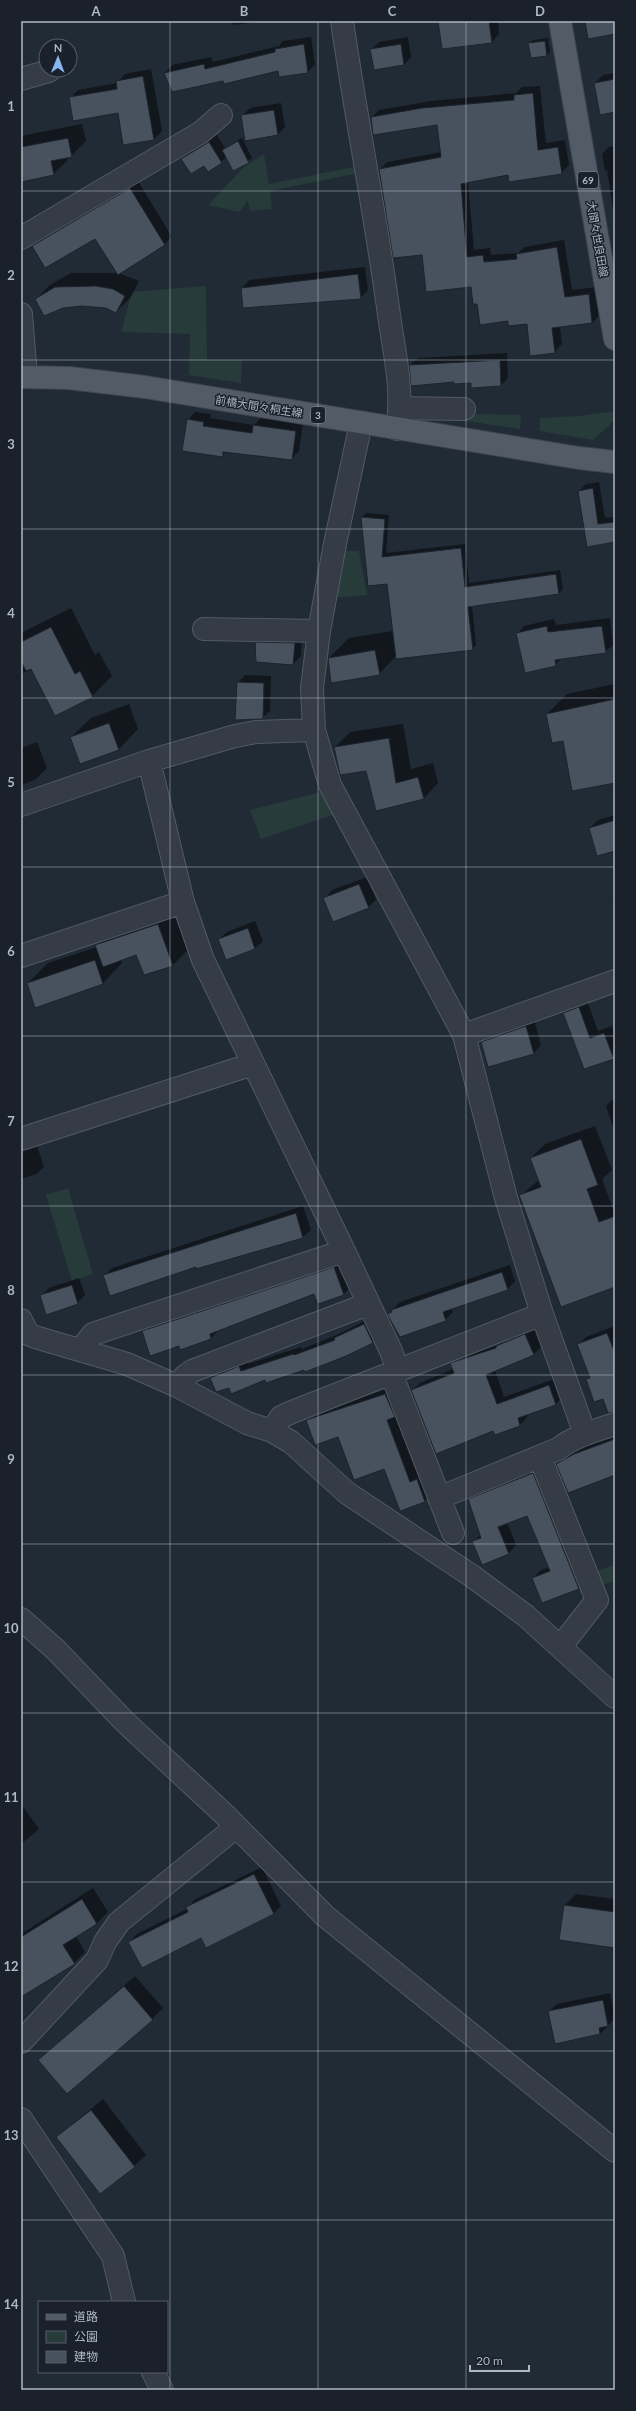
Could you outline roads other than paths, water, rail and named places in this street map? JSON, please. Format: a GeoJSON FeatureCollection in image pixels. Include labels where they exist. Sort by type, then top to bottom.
{"type":"FeatureCollection","features":[{"type":"Feature","properties":{"kind":"main road","name":"大間々世良田線"},"geometry":{"type":"LineString","coordinates":[[560,21],[615,339]]}},
{"type":"Feature","properties":{"kind":"main road","name":"前橋大間々桐生線"},"geometry":{"type":"LineString","coordinates":[[24,377],[69,378],[145,387],[361,422],[399,418],[615,462]]}},
{"type":"Feature","properties":{"kind":"street"},"geometry":{"type":"LineString","coordinates":[[342,21],[365,168],[382,263],[399,418],[464,409]]}},
{"type":"Feature","properties":{"kind":"street"},"geometry":{"type":"LineString","coordinates":[[21,79],[38,74]]}},
{"type":"Feature","properties":{"kind":"street"},"geometry":{"type":"LineString","coordinates":[[21,238],[200,133],[221,115]]}},
{"type":"Feature","properties":{"kind":"street"},"geometry":{"type":"LineString","coordinates":[[21,314],[24,377]]}},
{"type":"Feature","properties":{"kind":"street"},"geometry":{"type":"LineString","coordinates":[[361,422],[333,551],[319,631],[312,688],[314,730],[330,785],[464,1035],[506,1198],[542,1314],[585,1434]]}},
{"type":"Feature","properties":{"kind":"street"},"geometry":{"type":"LineString","coordinates":[[204,629],[319,631]]}},
{"type":"Feature","properties":{"kind":"street"},"geometry":{"type":"LineString","coordinates":[[21,806],[149,761],[246,733],[314,730]]}},
{"type":"Feature","properties":{"kind":"street"},"geometry":{"type":"LineString","coordinates":[[149,761],[183,902],[204,960],[391,1351],[394,1372],[453,1533]]}},
{"type":"Feature","properties":{"kind":"street"},"geometry":{"type":"LineString","coordinates":[[21,956],[183,902]]}},
{"type":"Feature","properties":{"kind":"street"},"geometry":{"type":"LineString","coordinates":[[464,1035],[615,981]]}},
{"type":"Feature","properties":{"kind":"street"},"geometry":{"type":"LineString","coordinates":[[21,1139],[253,1064]]}},
{"type":"Feature","properties":{"kind":"street"},"geometry":{"type":"LineString","coordinates":[[81,1349],[94,1334],[344,1251]]}},
{"type":"Feature","properties":{"kind":"street"},"geometry":{"type":"LineString","coordinates":[[178,1386],[185,1376],[192,1371],[368,1304]]}},
{"type":"Feature","properties":{"kind":"street"},"geometry":{"type":"LineString","coordinates":[[272,1431],[281,1417],[542,1314]]}},
{"type":"Feature","properties":{"kind":"street"},"geometry":{"type":"LineString","coordinates":[[21,1320],[28,1334],[128,1364],[178,1386],[247,1423],[272,1431],[299,1448],[347,1493],[472,1576],[526,1616],[561,1646],[615,1697]]}},
{"type":"Feature","properties":{"kind":"street"},"geometry":{"type":"LineString","coordinates":[[439,1498],[540,1457],[585,1434],[615,1424]]}},
{"type":"Feature","properties":{"kind":"street"},"geometry":{"type":"LineString","coordinates":[[540,1457],[597,1600],[561,1646]]}},
{"type":"Feature","properties":{"kind":"street"},"geometry":{"type":"LineString","coordinates":[[21,1620],[56,1650],[125,1722],[236,1827],[325,1916],[360,1946],[615,2151]]}},
{"type":"Feature","properties":{"kind":"street"},"geometry":{"type":"LineString","coordinates":[[21,2042],[97,1960],[105,1942],[118,1922],[236,1827]]}},
{"type":"Feature","properties":{"kind":"street"},"geometry":{"type":"LineString","coordinates":[[21,2119],[113,2256],[124,2301]]}},
{"type":"Feature","properties":{"kind":"street"},"geometry":{"type":"LineString","coordinates":[[154,2373],[162,2390]]}}]}
